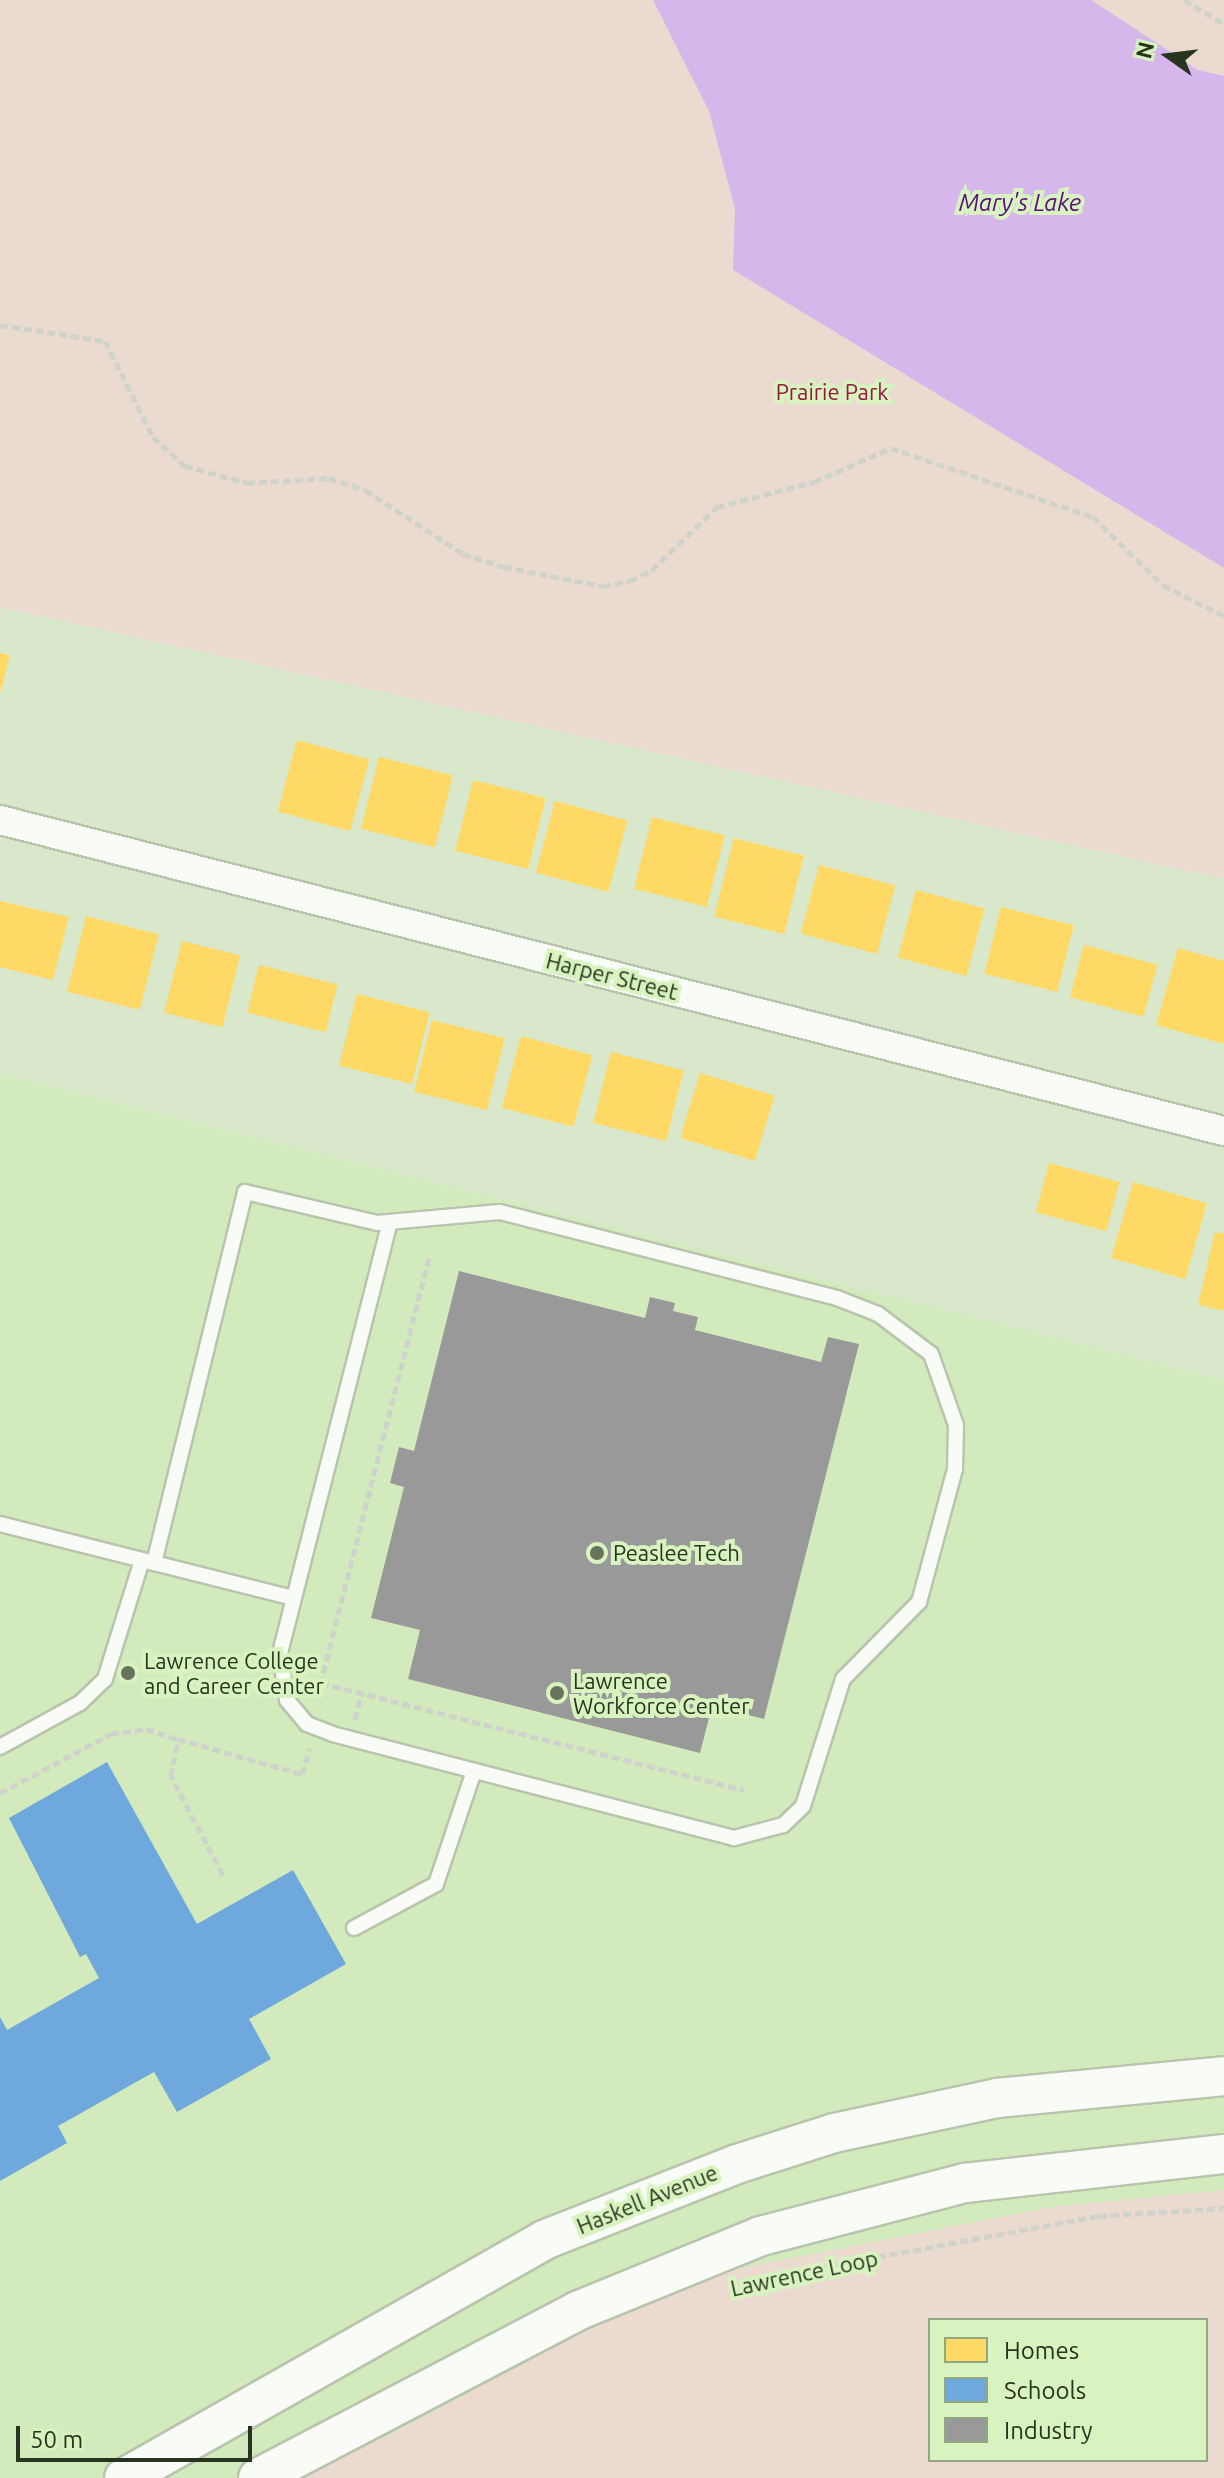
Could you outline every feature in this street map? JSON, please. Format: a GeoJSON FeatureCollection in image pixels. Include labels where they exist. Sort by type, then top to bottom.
{"type":"FeatureCollection","features":[{"type":"Feature","properties":{"kind":"main road","name":"Haskell Avenue"},"geometry":{"type":"LineString","coordinates":[[124,2478],[544,2240],[737,2164],[834,2133],[997,2098],[1224,2076]]}},
{"type":"Feature","properties":{"kind":"main road"},"geometry":{"type":"LineString","coordinates":[[258,2478],[577,2311],[761,2236],[965,2183],[1224,2154]]}},
{"type":"Feature","properties":{"kind":"street","name":"Harper Street"},"geometry":{"type":"LineString","coordinates":[[0,820],[1224,1131]]}},
{"type":"Feature","properties":{"kind":"lane"},"geometry":{"type":"LineString","coordinates":[[0,1747],[80,1703],[105,1679],[148,1561],[245,1192],[390,1223],[500,1212],[837,1298],[878,1314],[931,1354],[956,1425],[955,1469],[919,1602],[843,1679],[803,1806],[783,1825],[734,1838],[333,1734],[307,1724],[278,1677],[293,1598],[390,1223]]}},
{"type":"Feature","properties":{"kind":"lane"},"geometry":{"type":"LineString","coordinates":[[0,1524],[293,1598]]}},
{"type":"Feature","properties":{"kind":"lane"},"geometry":{"type":"LineString","coordinates":[[354,1928],[436,1884],[474,1771]]}},
{"type":"Feature","properties":{"kind":"path"},"geometry":{"type":"LineString","coordinates":[[1184,0],[1224,24]]}},
{"type":"Feature","properties":{"kind":"path"},"geometry":{"type":"LineString","coordinates":[[0,325],[105,341],[153,437],[185,466],[247,483],[329,478],[365,490],[463,554],[504,567],[603,586],[630,581],[652,570],[717,507],[814,482],[891,448],[1093,517],[1163,585],[1224,616]]}},
{"type":"Feature","properties":{"kind":"path"},"geometry":{"type":"LineString","coordinates":[[429,1258],[321,1683],[744,1790]]}},
{"type":"Feature","properties":{"kind":"path"},"geometry":{"type":"LineString","coordinates":[[0,1793],[111,1734],[146,1729],[302,1774],[310,1748],[354,1722],[362,1693]]}},
{"type":"Feature","properties":{"kind":"path"},"geometry":{"type":"LineString","coordinates":[[178,1739],[171,1776],[223,1875]]}},
{"type":"Feature","properties":{"kind":"path","name":"Lawrence Loop"},"geometry":{"type":"LineString","coordinates":[[735,2286],[1071,2220],[1224,2208]]}},
{"type":"Feature","properties":{"kind":"shaded area"},"geometry":{"type":"Polygon","coordinates":[[[0,1073],[1224,1381],[1224,2478],[0,2478],[0,1073]]]}},
{"type":"Feature","properties":{"kind":"green space","name":"Prairie Park"},"geometry":{"type":"Polygon","coordinates":[[[0,0],[1224,0],[1224,879],[0,607],[0,0]]]}},
{"type":"Feature","properties":{"kind":"green space"},"geometry":{"type":"Polygon","coordinates":[[[1224,2190],[1224,2478],[290,2478],[387,2436],[594,2326],[736,2269],[1051,2207],[1224,2190]]]}},
{"type":"Feature","properties":{"kind":"water","name":"Mary's Lake"},"geometry":{"type":"Polygon","coordinates":[[[653,0],[1091,0],[1198,70],[1224,76],[1224,568],[733,270],[735,209],[709,111],[653,0]]]}},
{"type":"Feature","properties":{"kind":"building: Homes"},"geometry":{"type":"Polygon","coordinates":[[[0,653],[10,655],[1,691],[0,691],[0,653]]]}},
{"type":"Feature","properties":{"kind":"building: Homes"},"geometry":{"type":"Polygon","coordinates":[[[297,740],[369,759],[350,831],[278,811],[297,740]]]}},
{"type":"Feature","properties":{"kind":"building: Homes"},"geometry":{"type":"Polygon","coordinates":[[[379,757],[453,775],[435,847],[361,829],[379,757]]]}},
{"type":"Feature","properties":{"kind":"building: Homes"},"geometry":{"type":"Polygon","coordinates":[[[473,780],[546,798],[528,869],[455,851],[473,780]]]}},
{"type":"Feature","properties":{"kind":"building: Homes"},"geometry":{"type":"Polygon","coordinates":[[[555,801],[627,820],[608,892],[536,872],[555,801]]]}},
{"type":"Feature","properties":{"kind":"building: Homes"},"geometry":{"type":"Polygon","coordinates":[[[652,817],[725,835],[707,907],[634,889],[652,817]]]}},
{"type":"Feature","properties":{"kind":"building: Homes"},"geometry":{"type":"Polygon","coordinates":[[[734,838],[804,855],[784,934],[714,917],[734,838]]]}},
{"type":"Feature","properties":{"kind":"building: Homes"},"geometry":{"type":"Polygon","coordinates":[[[819,865],[895,885],[877,954],[801,934],[819,865]]]}},
{"type":"Feature","properties":{"kind":"building: Homes"},"geometry":{"type":"Polygon","coordinates":[[[916,890],[985,908],[966,976],[898,958],[916,890]]]}},
{"type":"Feature","properties":{"kind":"building: Homes"},"geometry":{"type":"Polygon","coordinates":[[[0,901],[69,917],[53,980],[0,967],[0,901]]]}},
{"type":"Feature","properties":{"kind":"building: Homes"},"geometry":{"type":"Polygon","coordinates":[[[1001,907],[1074,925],[1057,992],[984,974],[1001,907]]]}},
{"type":"Feature","properties":{"kind":"building: Homes"},"geometry":{"type":"Polygon","coordinates":[[[86,916],[159,934],[140,1010],[67,992],[86,916]]]}},
{"type":"Feature","properties":{"kind":"building: Homes"},"geometry":{"type":"Polygon","coordinates":[[[182,941],[240,956],[222,1027],[164,1013],[182,941]]]}},
{"type":"Feature","properties":{"kind":"building: Homes"},"geometry":{"type":"Polygon","coordinates":[[[1084,945],[1157,965],[1143,1017],[1070,997],[1084,945]]]}},
{"type":"Feature","properties":{"kind":"building: Homes"},"geometry":{"type":"Polygon","coordinates":[[[1178,948],[1224,961],[1224,1044],[1156,1025],[1178,948]]]}},
{"type":"Feature","properties":{"kind":"building: Homes"},"geometry":{"type":"Polygon","coordinates":[[[259,965],[338,985],[326,1032],[247,1013],[259,965]]]}},
{"type":"Feature","properties":{"kind":"building: Homes"},"geometry":{"type":"Polygon","coordinates":[[[357,994],[430,1012],[412,1084],[339,1066],[357,994]]]}},
{"type":"Feature","properties":{"kind":"building: Homes"},"geometry":{"type":"Polygon","coordinates":[[[432,1020],[505,1038],[487,1110],[414,1092],[432,1020]]]}},
{"type":"Feature","properties":{"kind":"building: Homes"},"geometry":{"type":"Polygon","coordinates":[[[521,1036],[592,1055],[573,1127],[502,1107],[521,1036]]]}},
{"type":"Feature","properties":{"kind":"building: Homes"},"geometry":{"type":"Polygon","coordinates":[[[611,1052],[684,1070],[666,1141],[593,1123],[611,1052]]]}},
{"type":"Feature","properties":{"kind":"building: Homes"},"geometry":{"type":"Polygon","coordinates":[[[700,1073],[775,1096],[755,1161],[680,1138],[700,1073]]]}},
{"type":"Feature","properties":{"kind":"building: Homes"},"geometry":{"type":"Polygon","coordinates":[[[1049,1163],[1120,1182],[1106,1231],[1036,1212],[1049,1163]]]}},
{"type":"Feature","properties":{"kind":"building: Homes"},"geometry":{"type":"Polygon","coordinates":[[[1133,1182],[1207,1203],[1185,1279],[1111,1258],[1133,1182]]]}},
{"type":"Feature","properties":{"kind":"building: Homes"},"geometry":{"type":"Polygon","coordinates":[[[1215,1232],[1224,1234],[1224,1311],[1198,1305],[1215,1232]]]}},
{"type":"Feature","properties":{"kind":"building: Schools"},"geometry":{"type":"Polygon","coordinates":[[[107,1762],[197,1924],[293,1870],[346,1964],[249,2019],[271,2059],[177,2112],[154,2072],[58,2126],[67,2143],[0,2181],[0,2017],[7,2030],[99,1978],[86,1954],[80,1957],[9,1818],[107,1762]]]}},
{"type":"Feature","properties":{"kind":"building: Industry","name":"Peaslee Tech"},"geometry":{"type":"Polygon","coordinates":[[[459,1271],[645,1318],[650,1297],[675,1303],[673,1311],[698,1317],[695,1330],[821,1362],[828,1337],[859,1344],[764,1719],[712,1706],[700,1753],[408,1679],[420,1630],[371,1618],[404,1487],[390,1483],[399,1447],[414,1451],[459,1271]]]}},
{"type":"Feature","properties":{"kind":"place","name":"Peaslee Tech"},"geometry":{"type":"Point","coordinates":[597,1553]}},
{"type":"Feature","properties":{"kind":"place","name":"Lawrence College and Career Center"},"geometry":{"type":"Point","coordinates":[128,1673]}},
{"type":"Feature","properties":{"kind":"place","name":"Lawrence Workforce Center"},"geometry":{"type":"Point","coordinates":[557,1693]}}]}
